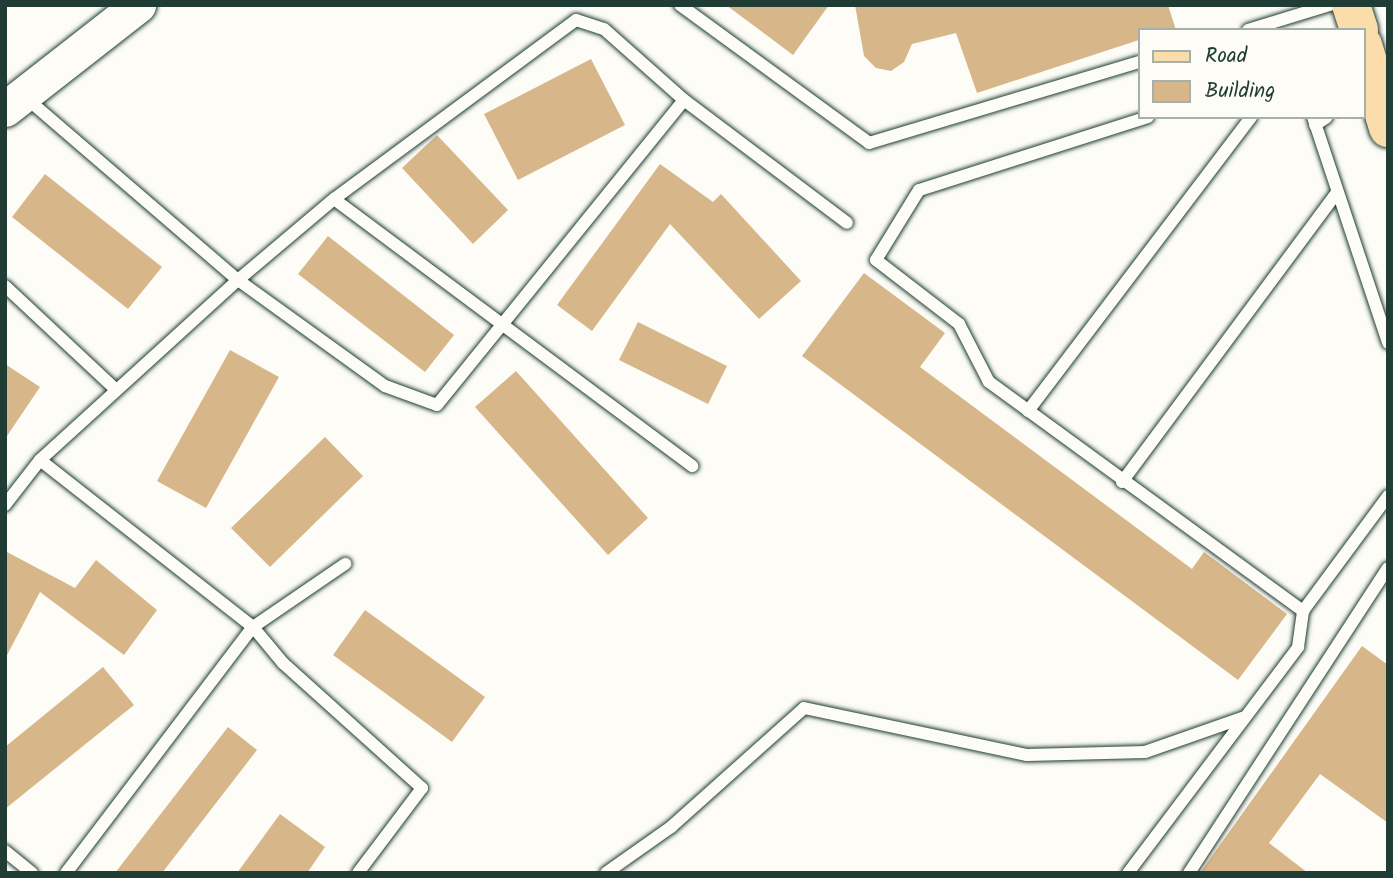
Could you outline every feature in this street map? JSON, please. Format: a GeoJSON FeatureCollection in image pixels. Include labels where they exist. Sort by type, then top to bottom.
{"type":"FeatureCollection","features":[{"type":"Feature","properties":{"kind":"main road"},"geometry":{"type":"LineString","coordinates":[[14,102],[138,5]]}},
{"type":"Feature","properties":{"kind":"main road"},"geometry":{"type":"LineString","coordinates":[[1352,5],[1358,28]]}},
{"type":"Feature","properties":{"kind":"main road"},"geometry":{"type":"LineString","coordinates":[[1365,60],[1369,91],[1388,128]]}},
{"type":"Feature","properties":{"kind":"lane"},"geometry":{"type":"LineString","coordinates":[[680,5],[869,143],[1138,62]]}},
{"type":"Feature","properties":{"kind":"lane"},"geometry":{"type":"LineString","coordinates":[[1255,28],[1330,5]]}},
{"type":"Feature","properties":{"kind":"lane"},"geometry":{"type":"LineString","coordinates":[[5,505],[40,460],[238,280],[334,199],[576,20],[604,29],[684,100],[846,223]]}},
{"type":"Feature","properties":{"kind":"lane"},"geometry":{"type":"LineString","coordinates":[[14,102],[238,280],[385,386],[437,405],[684,100]]}},
{"type":"Feature","properties":{"kind":"lane"},"geometry":{"type":"LineString","coordinates":[[1142,119],[919,190],[876,260],[959,324],[989,382],[1122,482],[1303,611]]}},
{"type":"Feature","properties":{"kind":"lane"},"geometry":{"type":"LineString","coordinates":[[1028,411],[1249,119]]}},
{"type":"Feature","properties":{"kind":"lane"},"geometry":{"type":"LineString","coordinates":[[1314,121],[1388,343]]}},
{"type":"Feature","properties":{"kind":"lane"},"geometry":{"type":"LineString","coordinates":[[1122,482],[1337,192]]}},
{"type":"Feature","properties":{"kind":"lane"},"geometry":{"type":"LineString","coordinates":[[334,199],[499,326],[692,466]]}},
{"type":"Feature","properties":{"kind":"lane"},"geometry":{"type":"LineString","coordinates":[[5,286],[116,390]]}},
{"type":"Feature","properties":{"kind":"lane"},"geometry":{"type":"LineString","coordinates":[[40,460],[253,626],[283,663],[422,788],[358,873]]}},
{"type":"Feature","properties":{"kind":"lane"},"geometry":{"type":"LineString","coordinates":[[1128,873],[1298,647],[1303,611],[1388,496]]}},
{"type":"Feature","properties":{"kind":"lane"},"geometry":{"type":"LineString","coordinates":[[66,873],[253,626],[345,564]]}},
{"type":"Feature","properties":{"kind":"lane"},"geometry":{"type":"LineString","coordinates":[[1189,873],[1388,568]]}},
{"type":"Feature","properties":{"kind":"lane"},"geometry":{"type":"LineString","coordinates":[[606,873],[671,828],[804,708],[1027,755],[1145,752],[1245,717]]}},
{"type":"Feature","properties":{"kind":"lane"},"geometry":{"type":"LineString","coordinates":[[5,851],[32,873]]}},
{"type":"Feature","properties":{"kind":"building"},"geometry":{"type":"Polygon","coordinates":[[[726,5],[829,5],[793,55],[726,5]]]}},
{"type":"Feature","properties":{"kind":"building"},"geometry":{"type":"Polygon","coordinates":[[[855,5],[1168,5],[1175,28],[1138,28],[1138,40],[977,93],[956,33],[912,44],[904,62],[891,71],[876,68],[864,56],[855,5]]]}},
{"type":"Feature","properties":{"kind":"building"},"geometry":{"type":"Polygon","coordinates":[[[591,59],[625,125],[518,180],[484,114],[591,59]]]}},
{"type":"Feature","properties":{"kind":"building"},"geometry":{"type":"Polygon","coordinates":[[[437,135],[508,210],[473,244],[402,168],[437,135]]]}},
{"type":"Feature","properties":{"kind":"building"},"geometry":{"type":"Polygon","coordinates":[[[660,164],[713,202],[721,194],[801,281],[759,319],[670,224],[592,331],[557,305],[660,164]]]}},
{"type":"Feature","properties":{"kind":"building"},"geometry":{"type":"Polygon","coordinates":[[[45,174],[162,267],[128,309],[12,217],[45,174]]]}},
{"type":"Feature","properties":{"kind":"building"},"geometry":{"type":"Polygon","coordinates":[[[328,236],[454,335],[425,372],[298,274],[328,236]]]}},
{"type":"Feature","properties":{"kind":"building"},"geometry":{"type":"Polygon","coordinates":[[[864,273],[945,333],[920,367],[1192,569],[1204,552],[1287,614],[1238,680],[802,356],[864,273]]]}},
{"type":"Feature","properties":{"kind":"building"},"geometry":{"type":"Polygon","coordinates":[[[638,322],[727,366],[708,404],[619,360],[638,322]]]}},
{"type":"Feature","properties":{"kind":"building"},"geometry":{"type":"Polygon","coordinates":[[[230,350],[279,377],[206,508],[157,481],[230,350]]]}},
{"type":"Feature","properties":{"kind":"building"},"geometry":{"type":"Polygon","coordinates":[[[5,364],[40,387],[5,439],[5,364]]]}},
{"type":"Feature","properties":{"kind":"building"},"geometry":{"type":"Polygon","coordinates":[[[516,371],[648,518],[608,555],[475,407],[516,371]]]}},
{"type":"Feature","properties":{"kind":"building"},"geometry":{"type":"Polygon","coordinates":[[[325,437],[363,476],[270,567],[231,528],[325,437]]]}},
{"type":"Feature","properties":{"kind":"building"},"geometry":{"type":"Polygon","coordinates":[[[5,551],[75,588],[96,560],[157,610],[124,655],[40,592],[5,659],[5,551]]]}},
{"type":"Feature","properties":{"kind":"building"},"geometry":{"type":"Polygon","coordinates":[[[365,610],[485,697],[452,742],[333,655],[365,610]]]}},
{"type":"Feature","properties":{"kind":"building"},"geometry":{"type":"Polygon","coordinates":[[[1362,646],[1388,665],[1388,823],[1320,774],[1269,843],[1308,873],[1200,873],[1362,646]]]}},
{"type":"Feature","properties":{"kind":"building"},"geometry":{"type":"Polygon","coordinates":[[[103,667],[134,705],[5,809],[5,747],[103,667]]]}},
{"type":"Feature","properties":{"kind":"building"},"geometry":{"type":"Polygon","coordinates":[[[228,727],[257,750],[162,873],[115,873],[228,727]]]}},
{"type":"Feature","properties":{"kind":"building"},"geometry":{"type":"Polygon","coordinates":[[[280,814],[325,847],[307,873],[237,873],[280,814]]]}}]}
